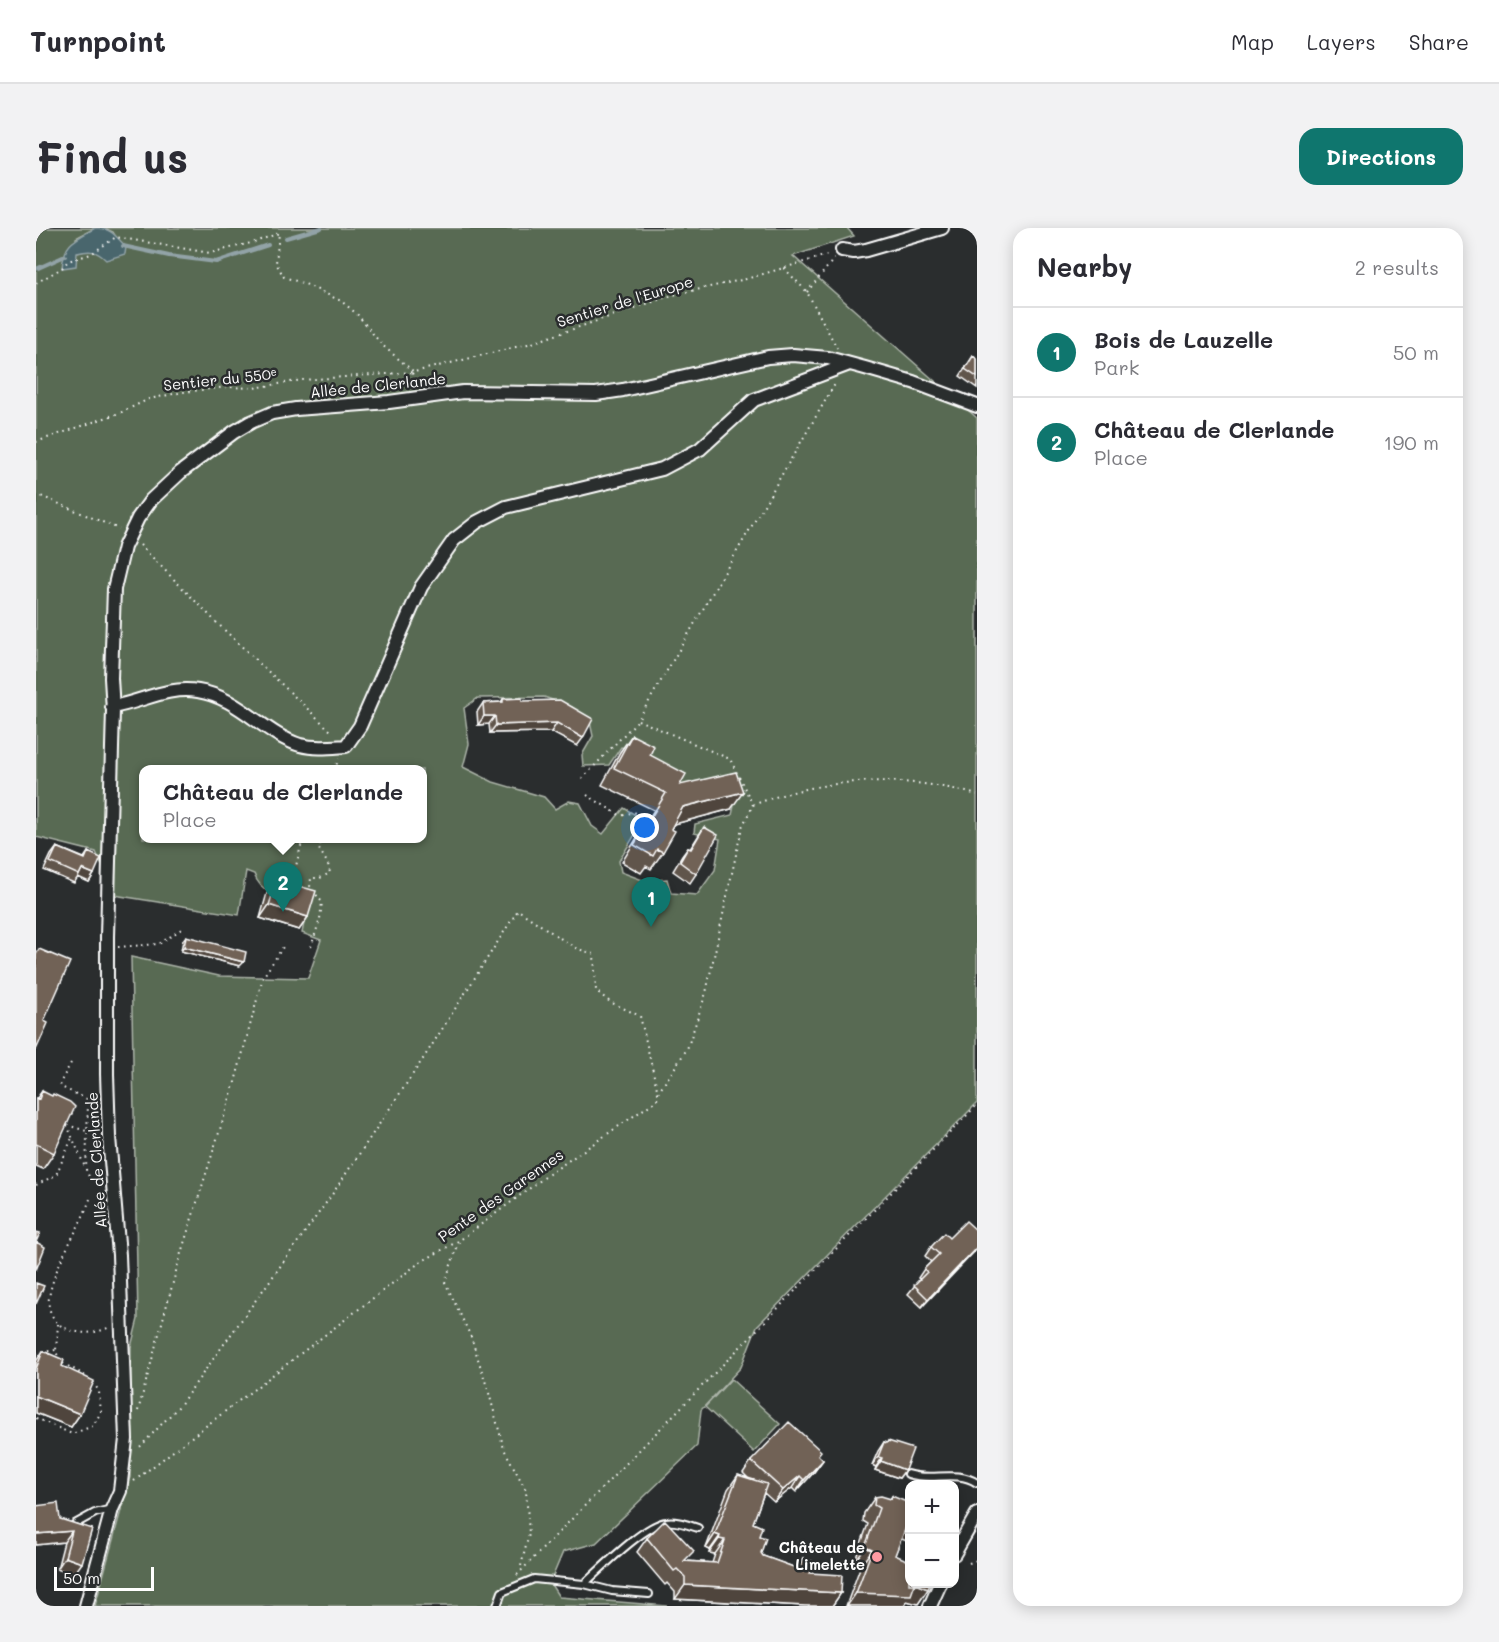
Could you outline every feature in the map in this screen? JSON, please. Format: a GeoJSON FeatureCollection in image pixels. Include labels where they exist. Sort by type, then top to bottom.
{"type":"FeatureCollection","features":[{"type":"Feature","properties":{"kind":"street"},"geometry":{"type":"LineString","coordinates":[[842,250],[854,252],[866,250],[942,228]]}},
{"type":"Feature","properties":{"kind":"street","name":"Allée de Clerlande"},"geometry":{"type":"LineString","coordinates":[[86,1606],[112,1509],[120,1491],[125,1463],[126,1410],[122,1316],[106,1074],[111,678],[114,589],[119,563],[129,534],[145,507],[161,489],[250,422],[272,413],[285,411],[470,392],[596,394],[787,355],[828,358],[898,377],[977,406]]}},
{"type":"Feature","properties":{"kind":"street"},"geometry":{"type":"LineString","coordinates":[[112,706],[169,691],[198,691],[231,702],[290,741],[317,748],[346,746],[360,726],[421,587],[454,540],[477,522],[506,507],[662,469],[700,449],[754,400],[847,364]]}},
{"type":"Feature","properties":{"kind":"street"},"geometry":{"type":"LineString","coordinates":[[959,1545],[977,1514]]}},
{"type":"Feature","properties":{"kind":"street"},"geometry":{"type":"LineString","coordinates":[[930,1606],[938,1588]]}},
{"type":"Feature","properties":{"kind":"lane"},"geometry":{"type":"LineString","coordinates":[[908,1474],[920,1478],[963,1476],[977,1483]]}},
{"type":"Feature","properties":{"kind":"lane"},"geometry":{"type":"LineString","coordinates":[[75,1524],[95,1513],[112,1509]]}},
{"type":"Feature","properties":{"kind":"lane"},"geometry":{"type":"LineString","coordinates":[[584,1584],[654,1526],[666,1522],[679,1522],[698,1528]]}},
{"type":"Feature","properties":{"kind":"lane"},"geometry":{"type":"LineString","coordinates":[[497,1606],[502,1592],[534,1579],[584,1584],[612,1591],[649,1594]]}},
{"type":"Feature","properties":{"kind":"path"},"geometry":{"type":"LineString","coordinates":[[36,283],[62,268],[68,261],[91,254],[116,237],[210,253],[241,246],[279,233],[276,263],[284,277],[341,301],[357,314],[382,345],[414,372],[402,384],[400,400]]}},
{"type":"Feature","properties":{"kind":"path","name":"Sentier de l'Europe"},"geometry":{"type":"LineString","coordinates":[[414,372],[532,343],[673,295],[746,279],[842,250]]}},
{"type":"Feature","properties":{"kind":"path"},"geometry":{"type":"LineString","coordinates":[[807,292],[842,250]]}},
{"type":"Feature","properties":{"kind":"path"},"geometry":{"type":"LineString","coordinates":[[783,268],[807,292],[847,364]]}},
{"type":"Feature","properties":{"kind":"path","name":"Sentier du 550ᵉ"},"geometry":{"type":"LineString","coordinates":[[36,442],[122,412],[149,399],[183,392],[228,387],[254,388],[302,380],[414,372]]}},
{"type":"Feature","properties":{"kind":"path"},"geometry":{"type":"LineString","coordinates":[[582,779],[638,720],[835,385]]}},
{"type":"Feature","properties":{"kind":"path"},"geometry":{"type":"LineString","coordinates":[[36,494],[129,534],[346,746]]}},
{"type":"Feature","properties":{"kind":"path"},"geometry":{"type":"LineString","coordinates":[[638,720],[730,759],[753,805],[795,790],[856,783],[903,782],[977,795]]}},
{"type":"Feature","properties":{"kind":"path"},"geometry":{"type":"LineString","coordinates":[[587,795],[621,816],[634,812],[648,819]]}},
{"type":"Feature","properties":{"kind":"path","name":"Pente des Garennes"},"geometry":{"type":"LineString","coordinates":[[120,1491],[419,1263],[460,1240],[549,1174],[657,1100],[658,1093],[687,1049],[706,993],[742,828],[753,805]]}},
{"type":"Feature","properties":{"kind":"path"},"geometry":{"type":"LineString","coordinates":[[295,870],[302,843]]}},
{"type":"Feature","properties":{"kind":"path"},"geometry":{"type":"LineString","coordinates":[[310,947],[320,920],[322,902],[310,887],[311,878],[320,878],[330,873],[328,864],[319,849],[320,843]]}},
{"type":"Feature","properties":{"kind":"path"},"geometry":{"type":"LineString","coordinates":[[125,1463],[180,1405],[264,1290],[425,1056],[518,910],[575,948],[594,954],[596,991],[610,1002],[640,1016],[658,1093]]}},
{"type":"Feature","properties":{"kind":"path"},"geometry":{"type":"LineString","coordinates":[[107,947],[159,944],[183,928]]}},
{"type":"Feature","properties":{"kind":"path"},"geometry":{"type":"LineString","coordinates":[[136,1419],[181,1253],[234,1082],[263,977],[283,947]]}},
{"type":"Feature","properties":{"kind":"path"},"geometry":{"type":"LineString","coordinates":[[71,1063],[60,1083],[61,1087],[87,1099],[86,1172]]}},
{"type":"Feature","properties":{"kind":"path"},"geometry":{"type":"LineString","coordinates":[[502,1592],[977,1105]]}},
{"type":"Feature","properties":{"kind":"path"},"geometry":{"type":"LineString","coordinates":[[90,1179],[67,1125],[109,1137]]}},
{"type":"Feature","properties":{"kind":"path"},"geometry":{"type":"LineString","coordinates":[[36,1185],[56,1175],[72,1138]]}},
{"type":"Feature","properties":{"kind":"path"},"geometry":{"type":"LineString","coordinates":[[90,1199],[60,1264],[48,1300],[54,1320],[58,1324],[84,1335],[108,1328],[122,1316]]}},
{"type":"Feature","properties":{"kind":"path"},"geometry":{"type":"LineString","coordinates":[[460,1240],[445,1282],[471,1337],[504,1449],[526,1490],[529,1534],[519,1573]]}},
{"type":"Feature","properties":{"kind":"path"},"geometry":{"type":"LineString","coordinates":[[36,1419],[72,1434],[93,1426],[101,1412],[99,1392],[94,1383],[59,1361],[56,1350],[58,1324]]}},
{"type":"Feature","properties":{"kind":"path"},"geometry":{"type":"LineString","coordinates":[[36,1353],[56,1350]]}},
{"type":"Feature","properties":{"kind":"path"},"geometry":{"type":"LineString","coordinates":[[969,1563],[977,1560]]}},
{"type":"Feature","properties":{"kind":"green space"},"geometry":{"type":"Polygon","coordinates":[[[36,228],[95,228],[76,238],[77,253],[89,250],[99,253],[116,237],[113,232],[104,228],[847,228],[854,236],[793,256],[977,418],[977,1103],[757,1326],[741,1367],[701,1410],[697,1446],[596,1543],[563,1552],[550,1583],[559,1597],[667,1606],[95,1606],[130,1477],[131,1347],[138,1319],[131,957],[219,976],[308,978],[321,940],[302,933],[308,903],[269,892],[258,882],[254,874],[246,871],[239,915],[114,895],[96,852],[36,837],[36,228]],[[544,697],[478,698],[464,708],[469,744],[463,767],[493,782],[544,797],[555,809],[569,801],[580,803],[592,826],[603,834],[624,808],[644,820],[619,861],[621,872],[645,881],[667,879],[671,893],[697,895],[715,870],[720,839],[694,833],[695,824],[732,815],[736,797],[688,793],[638,750],[621,747],[609,765],[583,766],[582,755],[593,736],[590,722],[572,707],[544,697]]]}},
{"type":"Feature","properties":{"kind":"green space"},"geometry":{"type":"Polygon","coordinates":[[[731,1379],[780,1424],[754,1452],[705,1407],[731,1379]]]}},
{"type":"Feature","properties":{"kind":"water"},"geometry":{"type":"Polygon","coordinates":[[[95,228],[105,229],[116,236],[126,247],[125,254],[106,260],[93,252],[77,253],[76,266],[62,268],[65,253],[71,243],[95,228]]]}},
{"type":"Feature","properties":{"kind":"building"},"geometry":{"type":"Polygon","coordinates":[[[973,356],[977,359],[977,377],[965,369],[973,356]]]}},
{"type":"Feature","properties":{"kind":"building"},"geometry":{"type":"Polygon","coordinates":[[[522,698],[522,701],[560,700],[593,719],[583,738],[557,723],[496,725],[495,716],[484,716],[483,703],[522,698]]]}},
{"type":"Feature","properties":{"kind":"building"},"geometry":{"type":"Polygon","coordinates":[[[632,735],[654,746],[650,755],[686,774],[680,785],[736,772],[743,792],[683,807],[671,829],[675,831],[663,852],[657,849],[653,856],[634,845],[666,793],[614,768],[632,735]]]}},
{"type":"Feature","properties":{"kind":"building"},"geometry":{"type":"Polygon","coordinates":[[[704,827],[718,835],[696,874],[680,862],[704,827]]]}},
{"type":"Feature","properties":{"kind":"building"},"geometry":{"type":"Polygon","coordinates":[[[57,847],[85,859],[88,852],[101,858],[94,874],[82,869],[79,875],[50,862],[57,847]]]}},
{"type":"Feature","properties":{"kind":"building"},"geometry":{"type":"Polygon","coordinates":[[[277,880],[316,891],[308,917],[269,905],[277,880]]]}},
{"type":"Feature","properties":{"kind":"building"},"geometry":{"type":"Polygon","coordinates":[[[186,936],[246,952],[244,962],[184,947],[186,936]]]}},
{"type":"Feature","properties":{"kind":"building"},"geometry":{"type":"Polygon","coordinates":[[[39,949],[70,962],[44,1021],[48,1023],[36,1050],[36,955],[39,949]]]}},
{"type":"Feature","properties":{"kind":"building"},"geometry":{"type":"Polygon","coordinates":[[[42,1091],[70,1102],[75,1107],[54,1153],[36,1144],[36,1098],[39,1099],[42,1091]]]}},
{"type":"Feature","properties":{"kind":"building"},"geometry":{"type":"Polygon","coordinates":[[[966,1221],[977,1231],[977,1247],[928,1299],[914,1285],[927,1272],[924,1269],[939,1254],[931,1247],[944,1233],[949,1238],[966,1221]]]}},
{"type":"Feature","properties":{"kind":"building"},"geometry":{"type":"Polygon","coordinates":[[[36,1242],[45,1247],[36,1270],[36,1242]]]}},
{"type":"Feature","properties":{"kind":"building"},"geometry":{"type":"Polygon","coordinates":[[[36,1283],[44,1286],[36,1304],[36,1283]]]}},
{"type":"Feature","properties":{"kind":"building"},"geometry":{"type":"Polygon","coordinates":[[[43,1351],[64,1360],[62,1366],[94,1381],[80,1414],[36,1396],[36,1369],[43,1351]]]}},
{"type":"Feature","properties":{"kind":"building"},"geometry":{"type":"Polygon","coordinates":[[[789,1422],[821,1451],[818,1455],[823,1460],[804,1480],[800,1476],[783,1490],[751,1461],[789,1422]]]}},
{"type":"Feature","properties":{"kind":"building"},"geometry":{"type":"Polygon","coordinates":[[[888,1441],[913,1449],[905,1470],[881,1461],[882,1458],[878,1457],[884,1442],[888,1441]]]}},
{"type":"Feature","properties":{"kind":"building"},"geometry":{"type":"Polygon","coordinates":[[[738,1475],[767,1484],[753,1523],[762,1527],[759,1536],[766,1538],[761,1553],[763,1556],[799,1569],[803,1558],[814,1562],[810,1573],[842,1575],[841,1593],[685,1585],[685,1577],[677,1569],[674,1571],[647,1538],[665,1520],[694,1551],[684,1561],[717,1563],[725,1540],[719,1539],[720,1536],[715,1534],[738,1475]]]}},
{"type":"Feature","properties":{"kind":"building","name":"Château de Limelette"},"geometry":{"type":"Polygon","coordinates":[[[892,1496],[905,1501],[905,1530],[895,1555],[905,1559],[905,1588],[914,1588],[911,1595],[856,1593],[872,1550],[865,1547],[879,1508],[874,1505],[875,1497],[891,1499],[892,1496]]]}},
{"type":"Feature","properties":{"kind":"building"},"geometry":{"type":"Polygon","coordinates":[[[58,1503],[60,1519],[92,1529],[82,1563],[65,1557],[72,1531],[36,1534],[36,1506],[58,1503]]]}},
{"type":"Feature","properties":{"kind":"waterway"},"geometry":{"type":"LineString","coordinates":[[286,238],[321,228]]}},
{"type":"Feature","properties":{"kind":"waterway"},"geometry":{"type":"LineString","coordinates":[[123,246],[169,256],[216,262],[268,245]]}},
{"type":"Feature","properties":{"kind":"waterway"},"geometry":{"type":"LineString","coordinates":[[36,269],[65,256]]}},
{"type":"Feature","properties":{"kind":"place","name":"Château de Clerlande"},"geometry":{"type":"Point","coordinates":[283,912]}},
{"type":"Feature","properties":{"kind":"place","name":"Bois de Lauzelle"},"geometry":{"type":"Point","coordinates":[651,927]}},
{"type":"Feature","properties":{"kind":"place","name":"Château de Limelette"},"geometry":{"type":"Point","coordinates":[877,1557]}}]}
